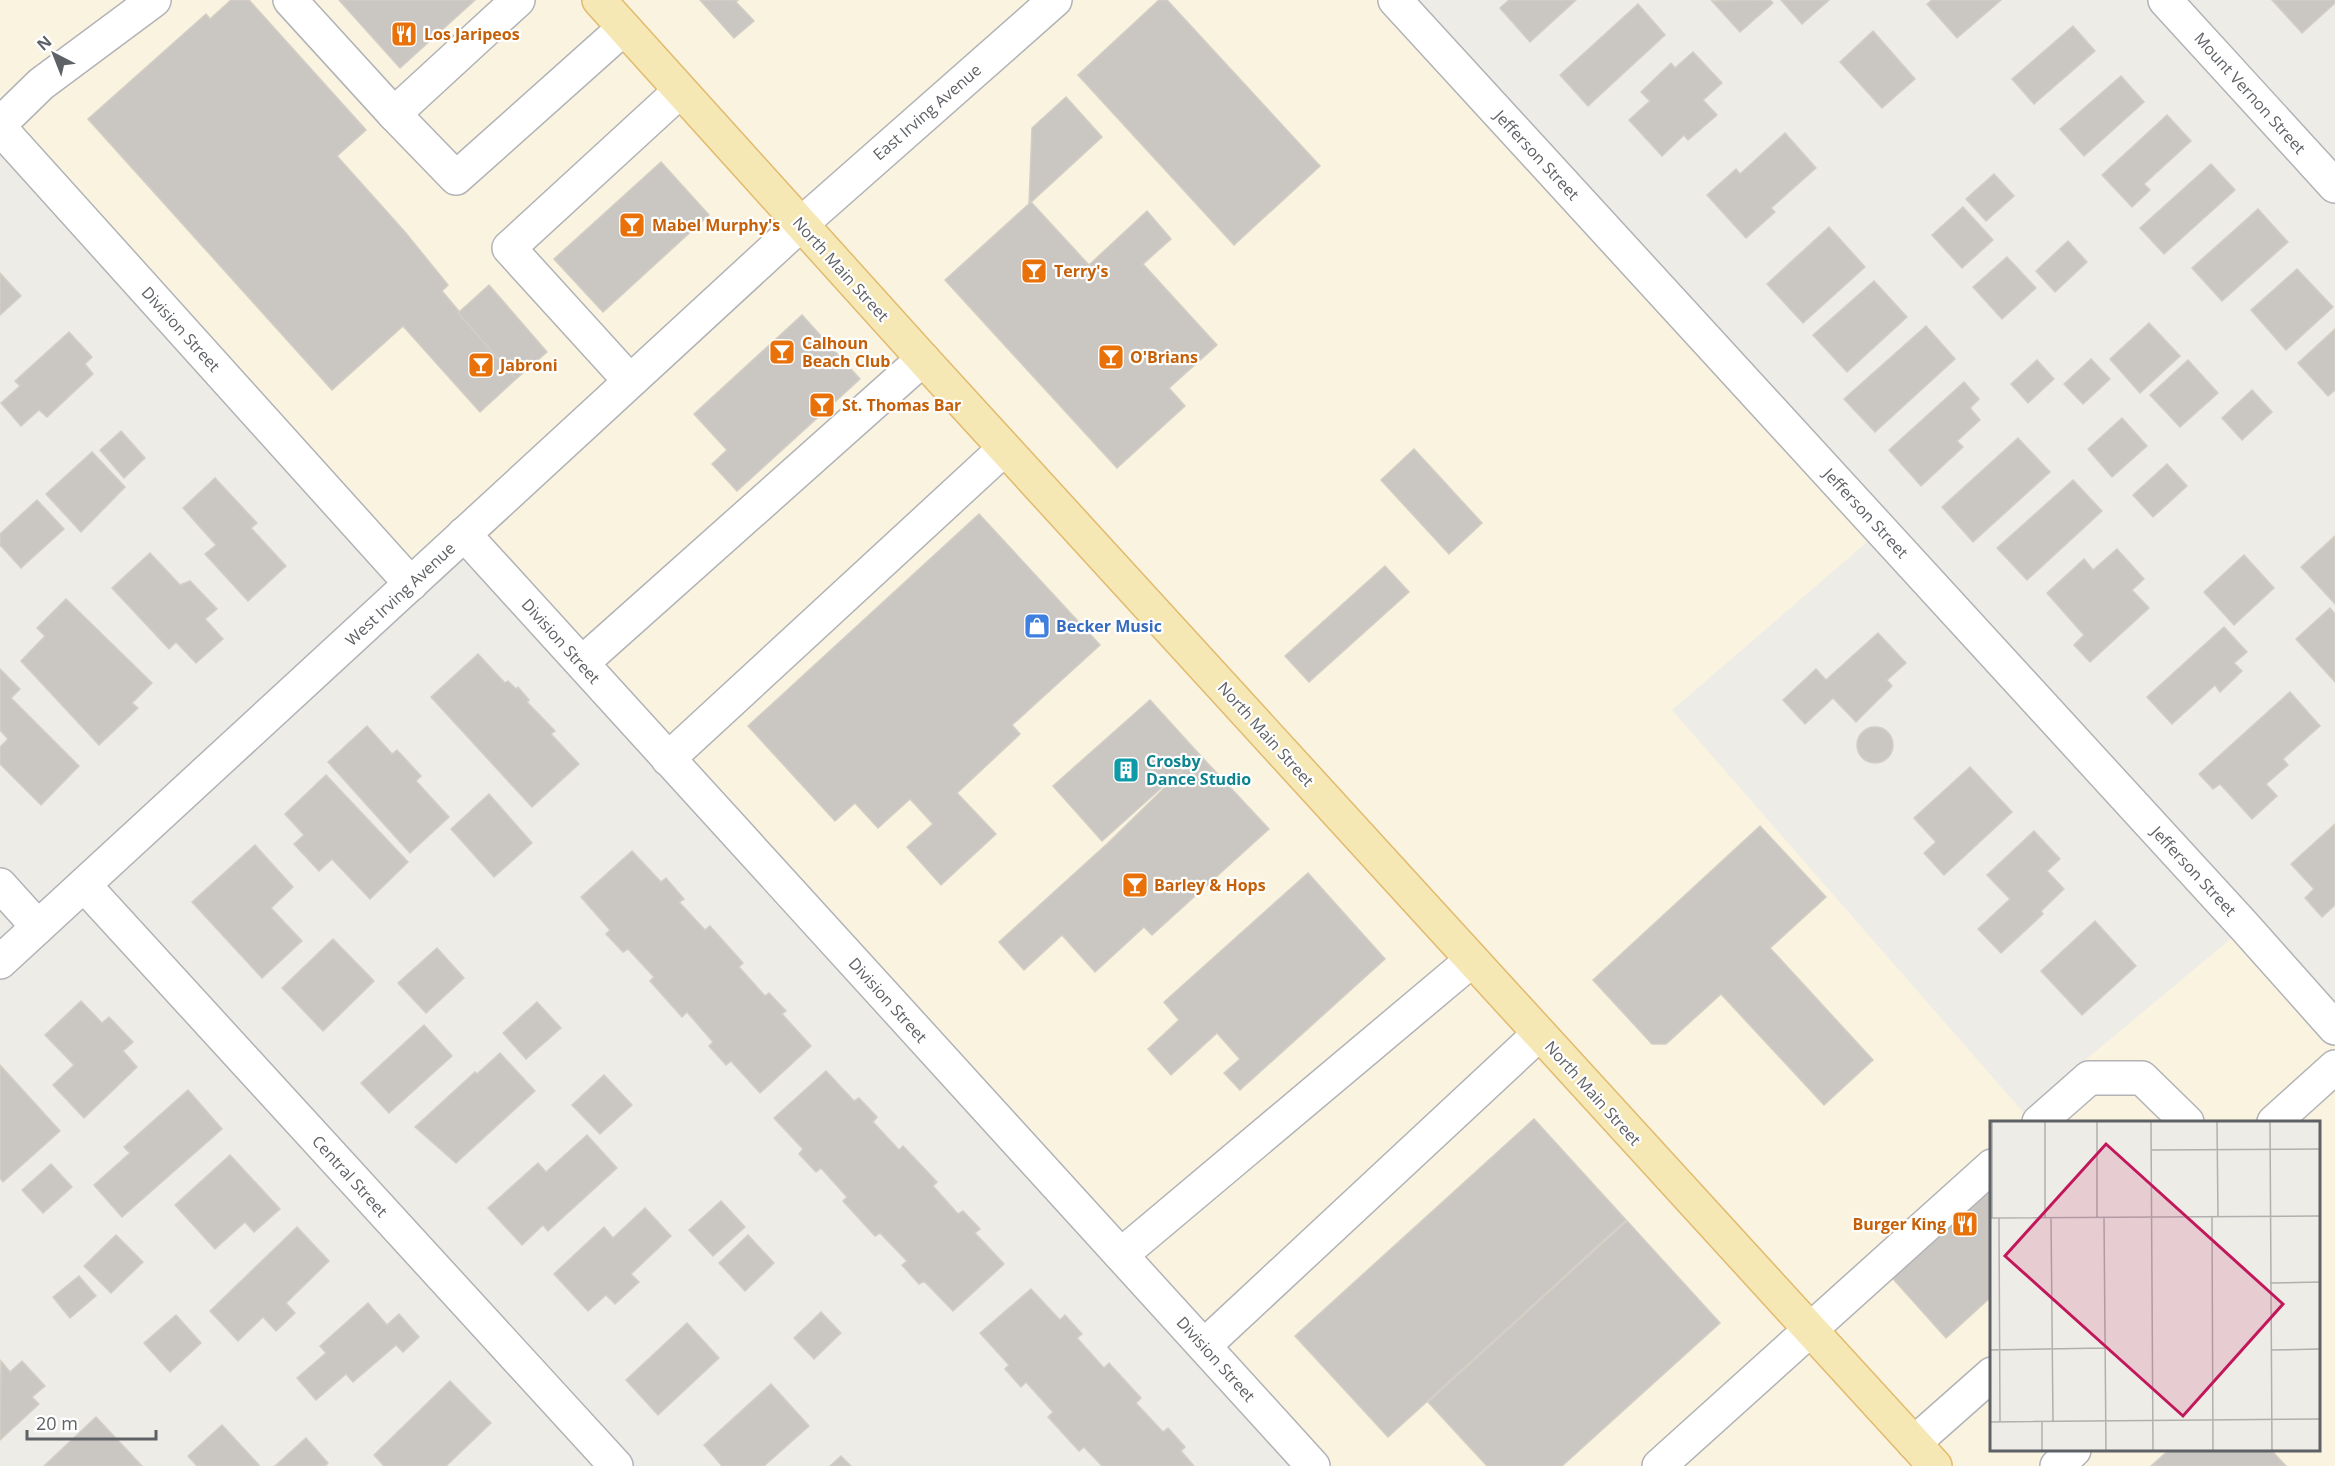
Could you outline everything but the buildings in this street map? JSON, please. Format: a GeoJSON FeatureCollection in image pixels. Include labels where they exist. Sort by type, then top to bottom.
{"type":"FeatureCollection","features":[{"type":"Feature","properties":{"kind":"main road","name":"North Main Street"},"geometry":{"type":"LineString","coordinates":[[599,0],[800,225],[1925,1455]]}},
{"type":"Feature","properties":{"kind":"street"},"geometry":{"type":"LineString","coordinates":[[0,126],[41,84],[154,0]]}},
{"type":"Feature","properties":{"kind":"street"},"geometry":{"type":"LineString","coordinates":[[290,0],[456,178],[624,28]]}},
{"type":"Feature","properties":{"kind":"street"},"geometry":{"type":"LineString","coordinates":[[394,114],[518,0]]}},
{"type":"Feature","properties":{"kind":"street","name":"East Irving Avenue"},"geometry":{"type":"LineString","coordinates":[[800,225],[1055,0]]}},
{"type":"Feature","properties":{"kind":"street","name":"Jefferson Street"},"geometry":{"type":"LineString","coordinates":[[1395,0],[2237,918],[2335,1028]]}},
{"type":"Feature","properties":{"kind":"street","name":"Mount Vernon Street"},"geometry":{"type":"LineString","coordinates":[[2165,0],[2335,186]]}},
{"type":"Feature","properties":{"kind":"street"},"geometry":{"type":"LineString","coordinates":[[630,381],[509,248],[680,91]]}},
{"type":"Feature","properties":{"kind":"street","name":"Division Street"},"geometry":{"type":"LineString","coordinates":[[0,126],[411,584]]}},
{"type":"Feature","properties":{"kind":"street","name":"West Irving Avenue"},"geometry":{"type":"LineString","coordinates":[[0,962],[800,225]]}},
{"type":"Feature","properties":{"kind":"street"},"geometry":{"type":"LineString","coordinates":[[582,663],[923,359]]}},
{"type":"Feature","properties":{"kind":"street"},"geometry":{"type":"LineString","coordinates":[[668,759],[1005,449]]}},
{"type":"Feature","properties":{"kind":"street","name":"Division Street"},"geometry":{"type":"LineString","coordinates":[[464,534],[1313,1466]]}},
{"type":"Feature","properties":{"kind":"street"},"geometry":{"type":"LineString","coordinates":[[0,885],[38,927]]}},
{"type":"Feature","properties":{"kind":"street","name":"Central Street"},"geometry":{"type":"LineString","coordinates":[[84,885],[616,1466]]}},
{"type":"Feature","properties":{"kind":"street"},"geometry":{"type":"LineString","coordinates":[[1120,1255],[1472,960]]}},
{"type":"Feature","properties":{"kind":"street"},"geometry":{"type":"LineString","coordinates":[[1204,1346],[1539,1034]]}},
{"type":"Feature","properties":{"kind":"street"},"geometry":{"type":"LineString","coordinates":[[2275,1121],[2335,1067]]}},
{"type":"Feature","properties":{"kind":"street"},"geometry":{"type":"LineString","coordinates":[[2040,1121],[2089,1078],[2142,1078],[2186,1121]]}},
{"type":"Feature","properties":{"kind":"street"},"geometry":{"type":"LineString","coordinates":[[1659,1466],[1990,1168]]}},
{"type":"Feature","properties":{"kind":"street"},"geometry":{"type":"LineString","coordinates":[[1925,1455],[1990,1376]]}},
{"type":"Feature","properties":{"kind":"street"},"geometry":{"type":"LineString","coordinates":[[2057,1466],[2072,1451]]}},
{"type":"Feature","properties":{"kind":"shaded area"},"geometry":{"type":"Polygon","coordinates":[[[0,0],[1395,0],[1881,530],[1672,710],[2023,1112],[2245,927],[2335,1028],[2335,1466],[1313,1466],[464,535],[411,584],[0,128],[0,0]]]}},
{"type":"Feature","properties":{"kind":"place","name":"Los Jaripeos"},"geometry":{"type":"Point","coordinates":[404,34]}},
{"type":"Feature","properties":{"kind":"place","name":"Mabel Murphy's"},"geometry":{"type":"Point","coordinates":[632,225]}},
{"type":"Feature","properties":{"kind":"place","name":"Terry's"},"geometry":{"type":"Point","coordinates":[1034,271]}},
{"type":"Feature","properties":{"kind":"place","name":"Calhoun Beach Club"},"geometry":{"type":"Point","coordinates":[782,352]}},
{"type":"Feature","properties":{"kind":"place","name":"O'Brians"},"geometry":{"type":"Point","coordinates":[1111,357]}},
{"type":"Feature","properties":{"kind":"place","name":"Jabroni"},"geometry":{"type":"Point","coordinates":[481,365]}},
{"type":"Feature","properties":{"kind":"place","name":"St. Thomas Bar"},"geometry":{"type":"Point","coordinates":[822,405]}},
{"type":"Feature","properties":{"kind":"place","name":"Becker Music"},"geometry":{"type":"Point","coordinates":[1037,626]}},
{"type":"Feature","properties":{"kind":"place","name":"Crosby Dance Studio"},"geometry":{"type":"Point","coordinates":[1126,770]}},
{"type":"Feature","properties":{"kind":"place","name":"Barley & Hops"},"geometry":{"type":"Point","coordinates":[1135,885]}},
{"type":"Feature","properties":{"kind":"place","name":"Burger King"},"geometry":{"type":"Point","coordinates":[1965,1224]}}]}
